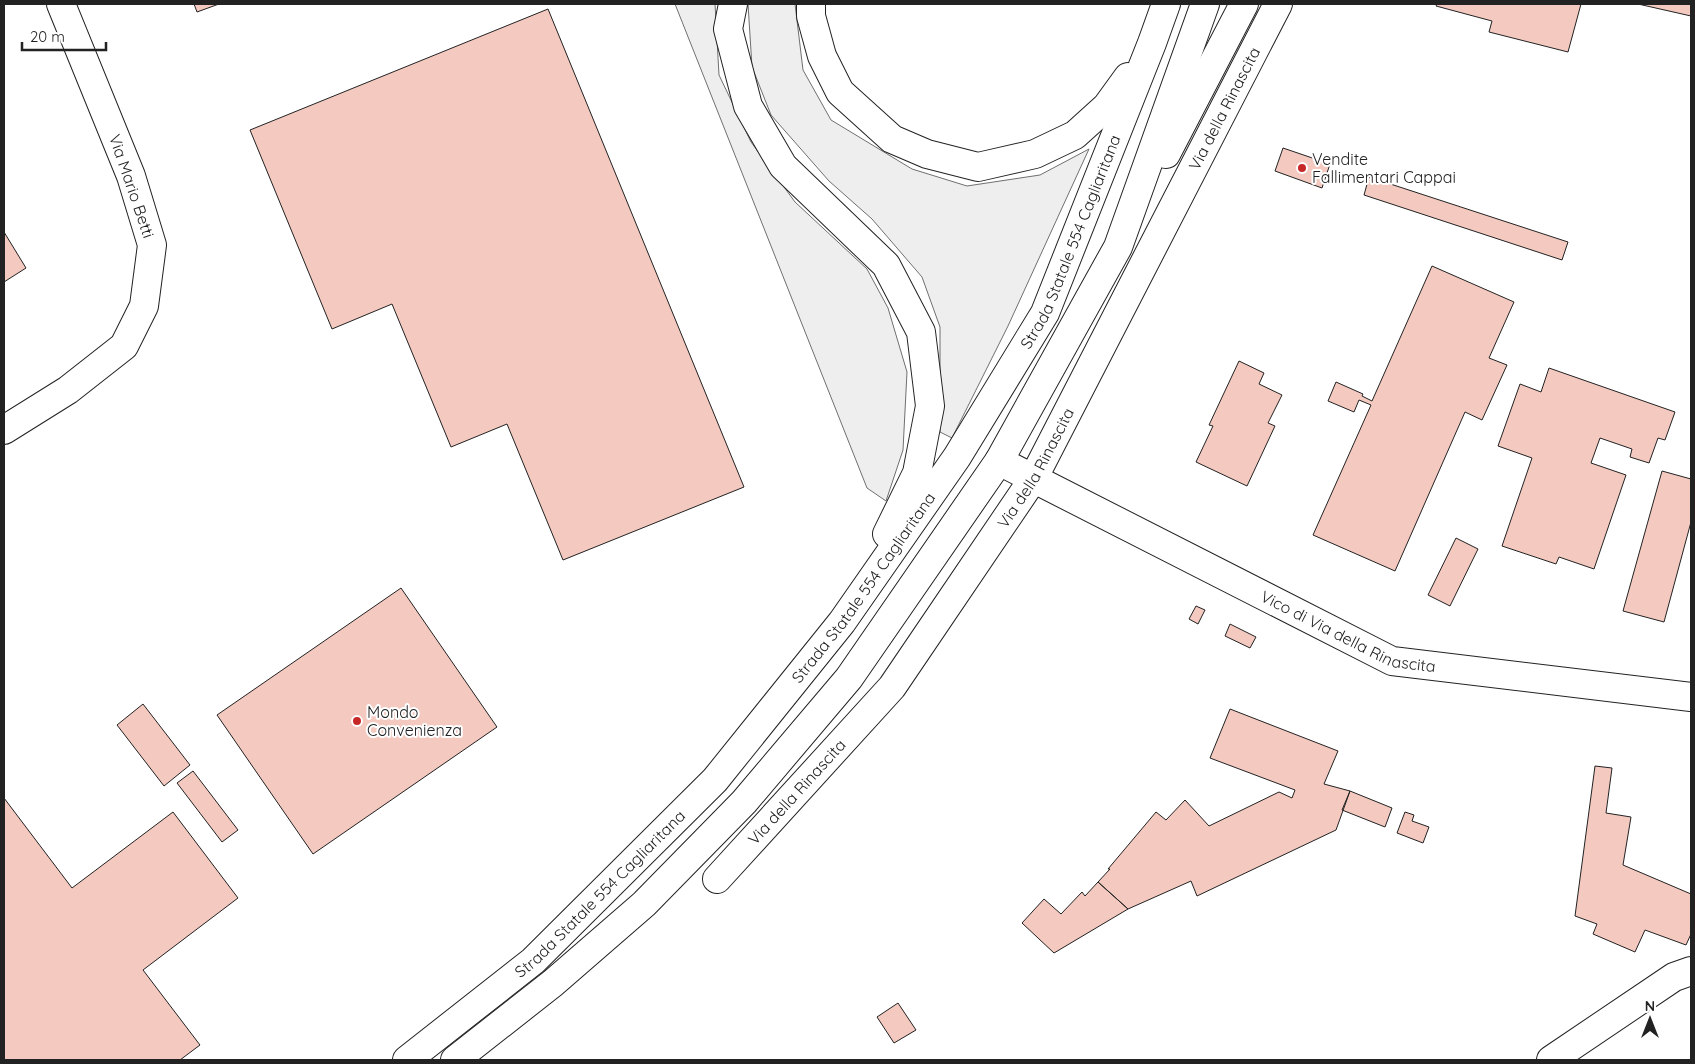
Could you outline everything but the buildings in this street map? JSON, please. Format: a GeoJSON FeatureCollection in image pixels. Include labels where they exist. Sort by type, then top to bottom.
{"type":"FeatureCollection","features":[{"type":"Feature","properties":{"kind":"main road","name":"Via Mario Betti"},"geometry":{"type":"LineString","coordinates":[[4,430],[68,390],[124,346],[144,306],[152,245],[132,176],[61,4]]}},
{"type":"Feature","properties":{"kind":"main road"},"geometry":{"type":"LineString","coordinates":[[733,4],[728,29],[748,106],[783,166],[886,265],[921,332],[930,406],[917,473],[842,622]]}},
{"type":"Feature","properties":{"kind":"main road"},"geometry":{"type":"LineString","coordinates":[[811,4],[810,16],[822,56],[840,92],[892,138],[927,154],[978,167],[1035,154],[1075,135],[1107,106],[1152,43]]}},
{"type":"Feature","properties":{"kind":"main road","name":"Strada Statale 554 Cagliaritana"},"geometry":{"type":"LineString","coordinates":[[407,1060],[533,961],[715,780],[842,622],[957,456],[1045,313],[1166,4]]}},
{"type":"Feature","properties":{"kind":"main road","name":"Strada Statale 554 Cagliaritana"},"geometry":{"type":"LineString","coordinates":[[455,1060],[553,983],[644,904],[744,802],[849,678],[1000,461],[1118,247],[1204,4]]}},
{"type":"Feature","properties":{"kind":"main road"},"geometry":{"type":"LineString","coordinates":[[1118,247],[1244,4]]}},
{"type":"Feature","properties":{"kind":"main road","name":"Via della Rinascita"},"geometry":{"type":"LineString","coordinates":[[717,879],[892,687],[1033,479],[1278,4]]}},
{"type":"Feature","properties":{"kind":"main road","name":"Vico di Via della Rinascita"},"geometry":{"type":"LineString","coordinates":[[1000,461],[1392,661],[1691,697]]}},
{"type":"Feature","properties":{"kind":"main road"},"geometry":{"type":"LineString","coordinates":[[1551,1060],[1674,977],[1691,971]]}},
{"type":"Feature","properties":{"kind":"shaded area"},"geometry":{"type":"Polygon","coordinates":[[[675,4],[715,4],[719,75],[751,142],[795,202],[867,269],[888,308],[907,372],[903,450],[886,501],[867,488],[675,4]]]}},
{"type":"Feature","properties":{"kind":"shaded area"},"geometry":{"type":"Polygon","coordinates":[[[748,4],[795,4],[803,70],[831,120],[912,169],[967,186],[1040,175],[1089,149],[1008,326],[952,438],[940,432],[940,327],[922,277],[872,219],[829,181],[771,115],[752,67],[748,4]]]}},
{"type":"Feature","properties":{"kind":"place","name":"Vendite Fallimentari Cappai"},"geometry":{"type":"Point","coordinates":[1302,168]}},
{"type":"Feature","properties":{"kind":"place","name":"Mondo Convenienza"},"geometry":{"type":"Point","coordinates":[357,721]}}]}
